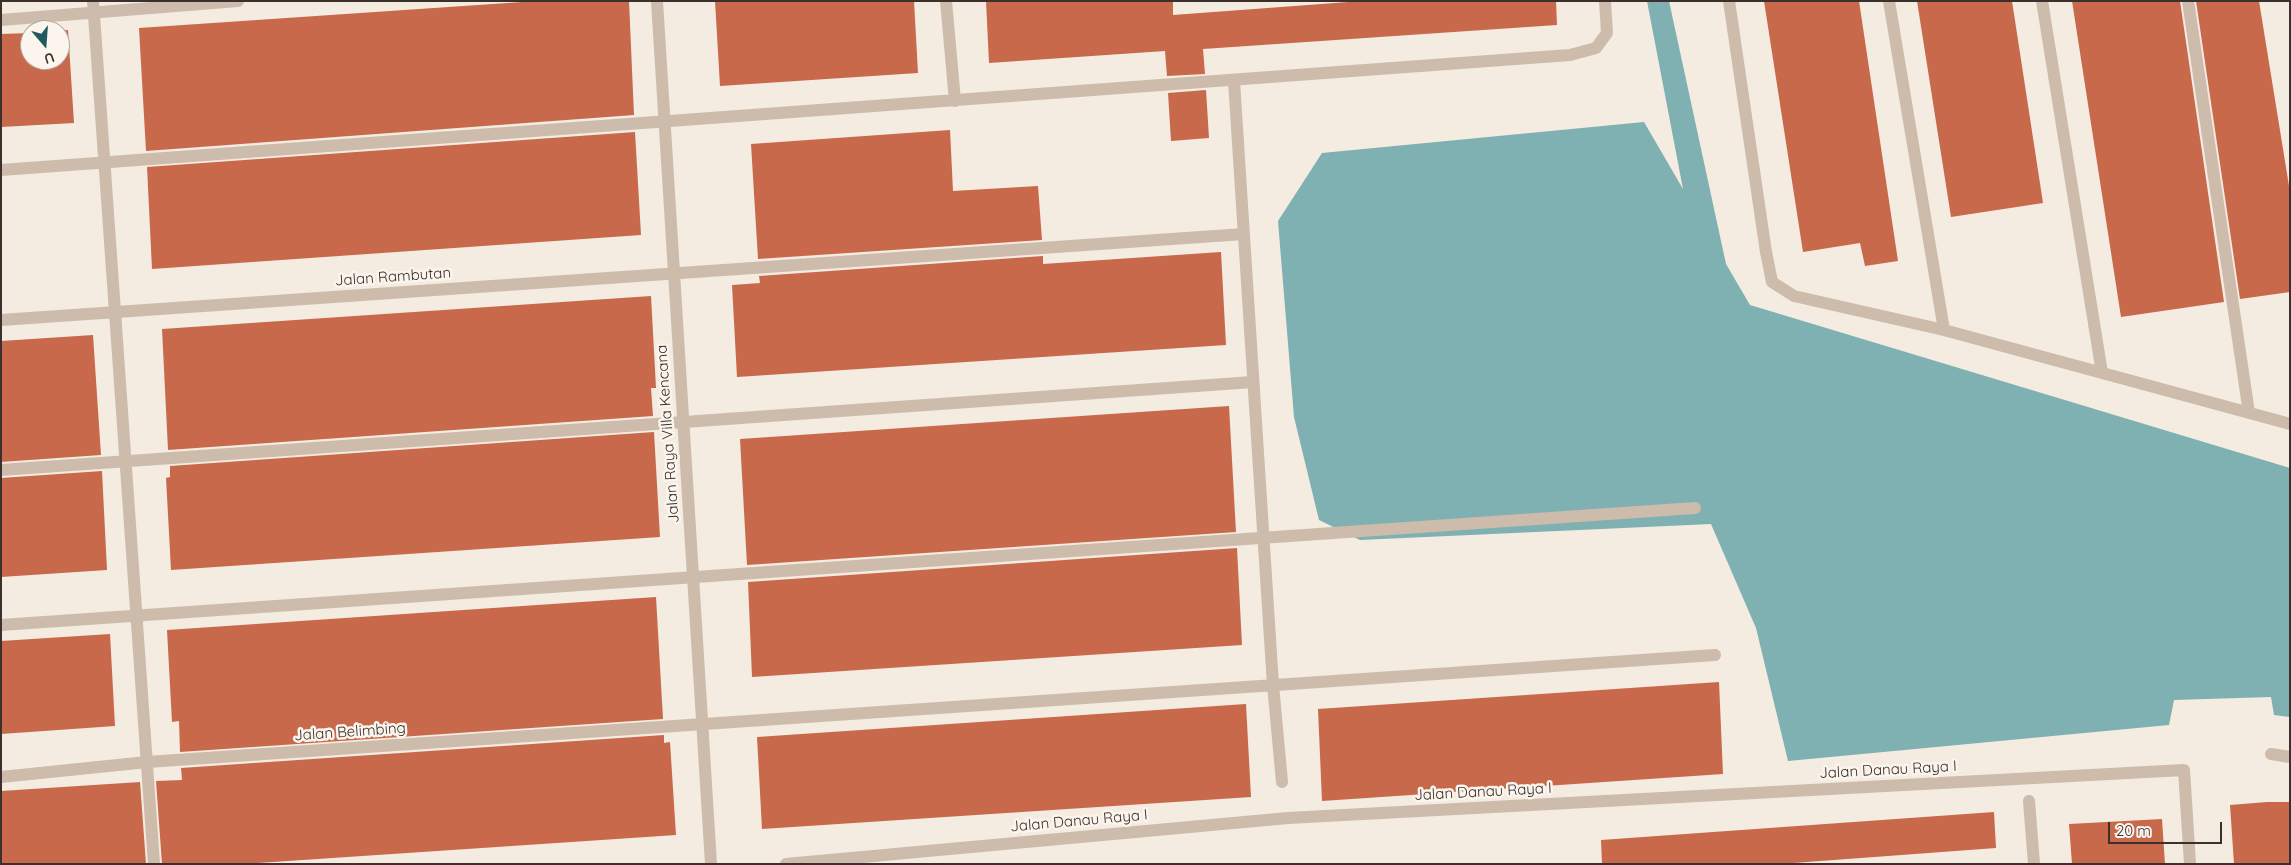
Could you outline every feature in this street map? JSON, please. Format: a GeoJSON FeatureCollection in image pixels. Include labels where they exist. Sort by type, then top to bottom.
{"type":"FeatureCollection","features":[{"type":"Feature","properties":{"kind":"street"},"geometry":{"type":"LineString","coordinates":[[1,20],[94,8],[238,1]]}},
{"type":"Feature","properties":{"kind":"street","name":"Jalan Raya Villa Kencana"},"geometry":{"type":"LineString","coordinates":[[657,1],[711,864]]}},
{"type":"Feature","properties":{"kind":"street"},"geometry":{"type":"LineString","coordinates":[[946,1],[955,101]]}},
{"type":"Feature","properties":{"kind":"street"},"geometry":{"type":"LineString","coordinates":[[1,170],[664,123],[1570,55],[1596,48],[1608,33],[1605,1]]}},
{"type":"Feature","properties":{"kind":"street"},"geometry":{"type":"LineString","coordinates":[[1729,1],[1764,242],[1772,282],[1794,296],[1944,330],[2290,424]]}},
{"type":"Feature","properties":{"kind":"street"},"geometry":{"type":"LineString","coordinates":[[1890,1],[1944,330]]}},
{"type":"Feature","properties":{"kind":"street"},"geometry":{"type":"LineString","coordinates":[[2042,1],[2102,373]]}},
{"type":"Feature","properties":{"kind":"street"},"geometry":{"type":"LineString","coordinates":[[2188,1],[2249,413]]}},
{"type":"Feature","properties":{"kind":"street"},"geometry":{"type":"LineString","coordinates":[[94,8],[154,864]]}},
{"type":"Feature","properties":{"kind":"street"},"geometry":{"type":"LineString","coordinates":[[1234,81],[1273,685],[1282,782]]}},
{"type":"Feature","properties":{"kind":"street","name":"Jalan Rambutan"},"geometry":{"type":"LineString","coordinates":[[1,320],[1244,234]]}},
{"type":"Feature","properties":{"kind":"street"},"geometry":{"type":"LineString","coordinates":[[1,470],[1253,382]]}},
{"type":"Feature","properties":{"kind":"street"},"geometry":{"type":"LineString","coordinates":[[1,625],[1696,508]]}},
{"type":"Feature","properties":{"kind":"street","name":"Jalan Belimbing"},"geometry":{"type":"LineString","coordinates":[[1,776],[146,762],[1715,654]]}},
{"type":"Feature","properties":{"kind":"street"},"geometry":{"type":"LineString","coordinates":[[2271,754],[2290,757]]}},
{"type":"Feature","properties":{"kind":"street","name":"Jalan Danau Raya I"},"geometry":{"type":"LineString","coordinates":[[786,864],[1288,818],[2184,770],[2190,864]]}},
{"type":"Feature","properties":{"kind":"street"},"geometry":{"type":"LineString","coordinates":[[2029,801],[2034,864]]}},
{"type":"Feature","properties":{"kind":"water"},"geometry":{"type":"Polygon","coordinates":[[[1647,1],[1669,1],[1726,264],[1750,305],[2290,468],[2290,717],[2274,715],[2271,697],[2174,700],[2169,725],[1788,761],[1756,628],[1711,524],[1360,540],[1319,520],[1294,417],[1278,221],[1322,153],[1644,122],[1683,189],[1647,1]]]}},
{"type":"Feature","properties":{"kind":"building"},"geometry":{"type":"Polygon","coordinates":[[[537,1],[629,1],[634,115],[146,151],[139,28],[537,1]]]}},
{"type":"Feature","properties":{"kind":"building"},"geometry":{"type":"Polygon","coordinates":[[[715,1],[914,1],[918,73],[720,86],[715,1]]]}},
{"type":"Feature","properties":{"kind":"building"},"geometry":{"type":"Polygon","coordinates":[[[986,1],[1173,1],[1173,15],[1362,1],[1556,1],[1557,25],[1203,49],[1205,74],[1167,76],[1165,51],[989,63],[986,1]]]}},
{"type":"Feature","properties":{"kind":"building"},"geometry":{"type":"Polygon","coordinates":[[[1764,1],[1859,1],[1898,261],[1865,266],[1860,243],[1803,252],[1764,1]]]}},
{"type":"Feature","properties":{"kind":"building"},"geometry":{"type":"Polygon","coordinates":[[[1917,1],[2012,1],[2043,203],[1951,217],[1917,1]]]}},
{"type":"Feature","properties":{"kind":"building"},"geometry":{"type":"Polygon","coordinates":[[[2072,1],[2180,1],[2224,302],[2121,317],[2072,1]]]}},
{"type":"Feature","properties":{"kind":"building"},"geometry":{"type":"Polygon","coordinates":[[[2196,1],[2259,1],[2290,192],[2290,292],[2240,299],[2196,1]]]}},
{"type":"Feature","properties":{"kind":"building"},"geometry":{"type":"Polygon","coordinates":[[[20,33],[20,70],[70,70],[70,61],[74,123],[1,127],[1,34],[20,33]]]}},
{"type":"Feature","properties":{"kind":"building"},"geometry":{"type":"Polygon","coordinates":[[[1206,90],[1209,138],[1171,141],[1168,93],[1206,90]]]}},
{"type":"Feature","properties":{"kind":"building"},"geometry":{"type":"Polygon","coordinates":[[[950,130],[953,191],[1038,186],[1042,240],[758,259],[751,144],[950,130]]]}},
{"type":"Feature","properties":{"kind":"building"},"geometry":{"type":"Polygon","coordinates":[[[635,132],[641,235],[152,269],[147,167],[635,132]]]}},
{"type":"Feature","properties":{"kind":"building"},"geometry":{"type":"Polygon","coordinates":[[[1221,252],[1226,345],[737,377],[732,285],[760,283],[759,276],[1043,256],[1043,264],[1221,252]]]}},
{"type":"Feature","properties":{"kind":"building"},"geometry":{"type":"Polygon","coordinates":[[[651,296],[656,388],[651,388],[653,416],[168,450],[162,329],[651,296]]]}},
{"type":"Feature","properties":{"kind":"building"},"geometry":{"type":"Polygon","coordinates":[[[93,335],[101,455],[1,462],[1,341],[93,335]]]}},
{"type":"Feature","properties":{"kind":"building"},"geometry":{"type":"Polygon","coordinates":[[[1229,406],[1236,532],[747,565],[740,439],[1229,406]]]}},
{"type":"Feature","properties":{"kind":"building"},"geometry":{"type":"Polygon","coordinates":[[[654,432],[660,537],[171,570],[166,478],[170,477],[170,466],[654,432]]]}},
{"type":"Feature","properties":{"kind":"building"},"geometry":{"type":"Polygon","coordinates":[[[102,471],[107,570],[1,577],[1,478],[102,471]]]}},
{"type":"Feature","properties":{"kind":"building"},"geometry":{"type":"Polygon","coordinates":[[[1237,548],[1242,645],[752,677],[748,582],[1237,548]]]}},
{"type":"Feature","properties":{"kind":"building"},"geometry":{"type":"Polygon","coordinates":[[[656,597],[663,719],[180,752],[179,721],[172,722],[167,630],[656,597]]]}},
{"type":"Feature","properties":{"kind":"building"},"geometry":{"type":"Polygon","coordinates":[[[110,634],[115,726],[1,734],[1,641],[110,634]]]}},
{"type":"Feature","properties":{"kind":"building"},"geometry":{"type":"Polygon","coordinates":[[[1719,682],[1723,774],[1322,801],[1318,709],[1719,682]]]}},
{"type":"Feature","properties":{"kind":"building"},"geometry":{"type":"Polygon","coordinates":[[[1246,704],[1251,797],[762,829],[757,737],[1246,704]]]}},
{"type":"Feature","properties":{"kind":"building"},"geometry":{"type":"Polygon","coordinates":[[[664,735],[664,743],[670,742],[676,835],[243,864],[162,864],[156,781],[182,780],[181,768],[664,735]]]}},
{"type":"Feature","properties":{"kind":"building"},"geometry":{"type":"Polygon","coordinates":[[[140,782],[146,864],[1,864],[1,791],[140,782]]]}},
{"type":"Feature","properties":{"kind":"building"},"geometry":{"type":"Polygon","coordinates":[[[2290,802],[2290,864],[2234,864],[2230,805],[2290,802]]]}},
{"type":"Feature","properties":{"kind":"building"},"geometry":{"type":"Polygon","coordinates":[[[1994,812],[1996,848],[1780,864],[1602,864],[1601,840],[1994,812]]]}},
{"type":"Feature","properties":{"kind":"building"},"geometry":{"type":"Polygon","coordinates":[[[2162,819],[2165,864],[2072,864],[2069,824],[2162,819]]]}}]}
